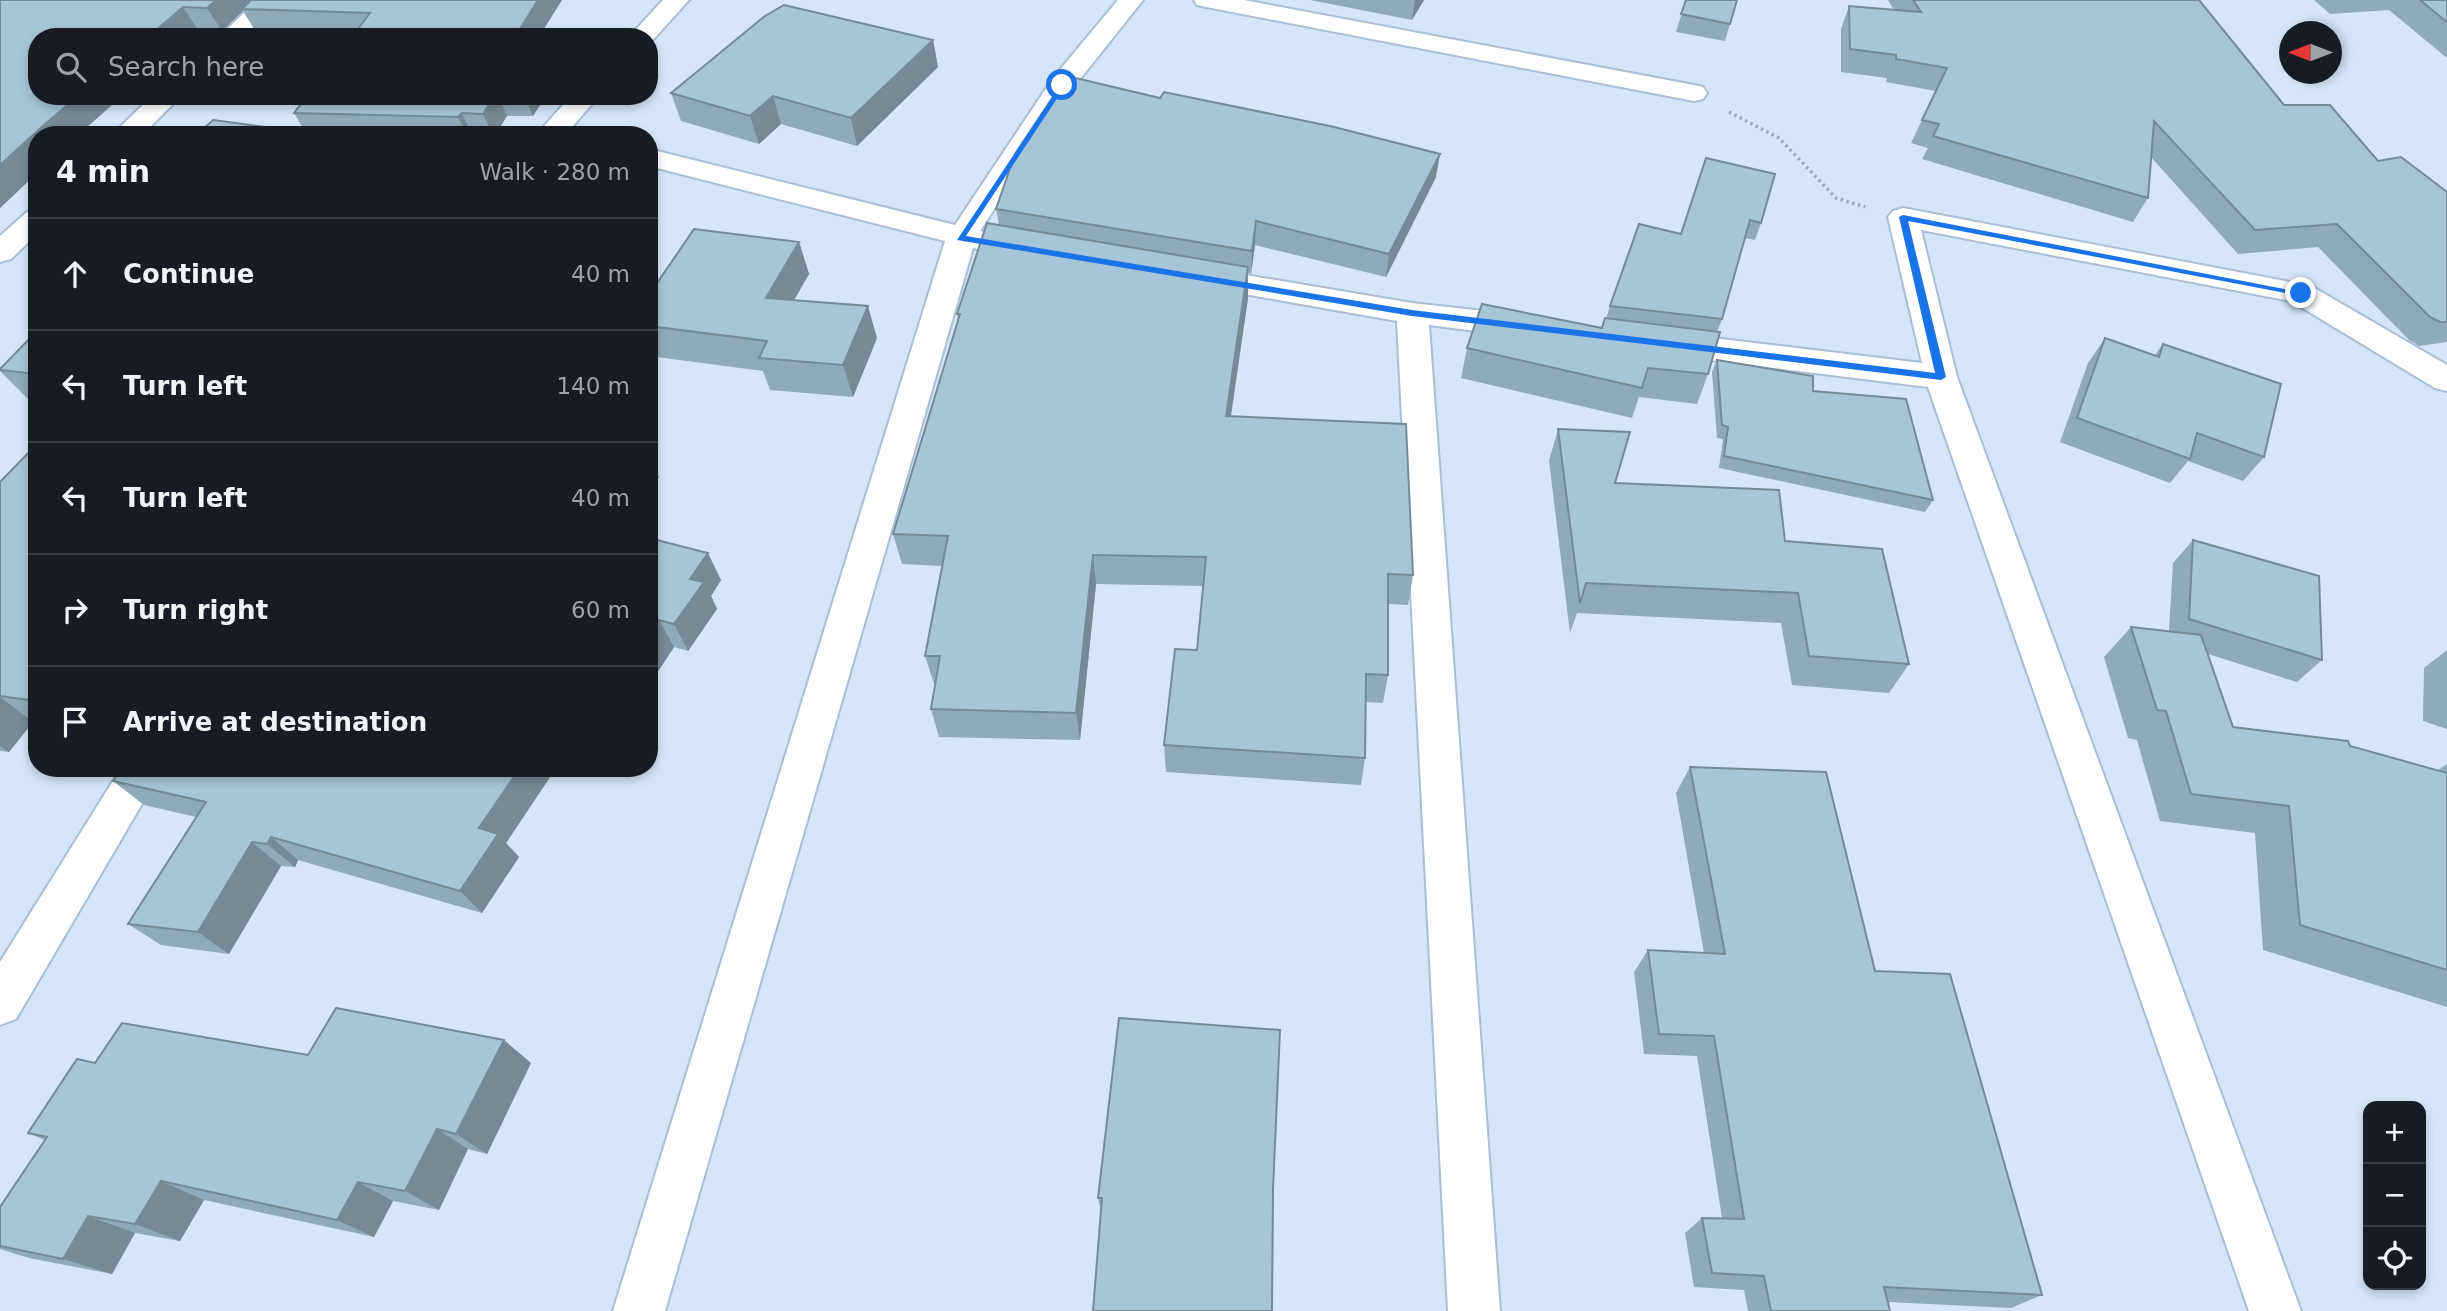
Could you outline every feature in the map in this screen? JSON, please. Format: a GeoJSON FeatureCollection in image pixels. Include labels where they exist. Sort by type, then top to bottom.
{"type":"FeatureCollection","features":[{"type":"Feature","properties":{"kind":"street"},"geometry":{"type":"LineString","coordinates":[[242,28],[272,0]]}},
{"type":"Feature","properties":{"kind":"street"},"geometry":{"type":"LineString","coordinates":[[651,28],[677,0]]}},
{"type":"Feature","properties":{"kind":"street"},"geometry":{"type":"LineString","coordinates":[[639,1311],[961,238],[1062,85],[1131,0]]}},
{"type":"Feature","properties":{"kind":"street"},"geometry":{"type":"LineString","coordinates":[[1206,0],[1694,93]]}},
{"type":"Feature","properties":{"kind":"street"},"geometry":{"type":"LineString","coordinates":[[136,126],[158,105]]}},
{"type":"Feature","properties":{"kind":"street"},"geometry":{"type":"LineString","coordinates":[[562,126],[579,105]]}},
{"type":"Feature","properties":{"kind":"street"},"geometry":{"type":"LineString","coordinates":[[658,159],[961,238],[1015,247]]}},
{"type":"Feature","properties":{"kind":"street"},"geometry":{"type":"LineString","coordinates":[[2275,1311],[1941,377],[1903,217],[2301,293],[2447,380]]}},
{"type":"Feature","properties":{"kind":"street"},"geometry":{"type":"LineString","coordinates":[[0,252],[28,226]]}},
{"type":"Feature","properties":{"kind":"street"},"geometry":{"type":"LineString","coordinates":[[1166,272],[1412,313],[1561,331]]}},
{"type":"Feature","properties":{"kind":"street"},"geometry":{"type":"LineString","coordinates":[[1412,313],[1474,1311]]}},
{"type":"Feature","properties":{"kind":"street"},"geometry":{"type":"LineString","coordinates":[[1629,339],[1941,377]]}},
{"type":"Feature","properties":{"kind":"street"},"geometry":{"type":"LineString","coordinates":[[0,1003],[138,777]]}},
{"type":"Feature","properties":{"kind":"path"},"geometry":{"type":"LineString","coordinates":[[1694,93],[1779,138],[1836,198],[1903,217]]}},
{"type":"Feature","properties":{"kind":"building"},"geometry":{"type":"Polygon","coordinates":[[[0,0],[216,0],[207,8],[183,7],[158,28],[28,28],[28,105],[67,105],[43,126],[28,126],[28,140],[0,165],[0,0]]]}},
{"type":"Feature","properties":{"kind":"building"},"geometry":{"type":"Polygon","coordinates":[[[251,0],[538,0],[521,28],[359,28],[370,13],[242,9],[251,0]]]}},
{"type":"Feature","properties":{"kind":"building"},"geometry":{"type":"Polygon","coordinates":[[[1686,0],[1737,0],[1730,24],[1681,14],[1686,0]]]}},
{"type":"Feature","properties":{"kind":"building"},"geometry":{"type":"Polygon","coordinates":[[[1913,0],[2199,0],[2284,105],[2330,105],[2378,161],[2401,157],[2447,192],[2447,322],[2430,317],[2337,224],[2255,230],[2154,121],[2148,198],[1933,136],[1939,124],[1922,120],[1947,68],[1896,59],[1896,55],[1850,49],[1849,6],[1921,12],[1913,0]]]}},
{"type":"Feature","properties":{"kind":"building"},"geometry":{"type":"Polygon","coordinates":[[[2420,0],[2447,0],[2447,22],[2420,0]]]}},
{"type":"Feature","properties":{"kind":"building"},"geometry":{"type":"Polygon","coordinates":[[[784,5],[933,40],[851,118],[773,96],[750,116],[671,93],[765,16],[784,5]]]}},
{"type":"Feature","properties":{"kind":"building"},"geometry":{"type":"Polygon","coordinates":[[[1067,76],[1160,98],[1164,92],[1330,126],[1440,154],[1389,254],[1256,221],[1252,251],[996,209],[1015,154],[1067,76]]]}},
{"type":"Feature","properties":{"kind":"building"},"geometry":{"type":"Polygon","coordinates":[[[300,105],[488,105],[483,114],[462,113],[458,117],[294,113],[300,105]]]}},
{"type":"Feature","properties":{"kind":"building"},"geometry":{"type":"Polygon","coordinates":[[[213,120],[258,126],[207,126],[213,120]]]}},
{"type":"Feature","properties":{"kind":"building"},"geometry":{"type":"Polygon","coordinates":[[[1706,158],[1775,174],[1761,223],[1750,220],[1722,319],[1610,306],[1639,224],[1681,234],[1706,158]]]}},
{"type":"Feature","properties":{"kind":"building"},"geometry":{"type":"Polygon","coordinates":[[[987,223],[1248,267],[1226,416],[1406,424],[1413,575],[1388,574],[1388,675],[1366,674],[1365,758],[1164,745],[1175,649],[1197,650],[1206,557],[1093,555],[1076,713],[931,709],[940,656],[925,656],[948,536],[893,534],[960,314],[957,314],[987,223]]]}},
{"type":"Feature","properties":{"kind":"building"},"geometry":{"type":"Polygon","coordinates":[[[694,229],[799,242],[766,298],[868,306],[843,365],[759,358],[767,341],[658,327],[658,282],[694,229]]]}},
{"type":"Feature","properties":{"kind":"building"},"geometry":{"type":"Polygon","coordinates":[[[1482,304],[1602,328],[1605,318],[1720,332],[1708,374],[1648,368],[1642,388],[1467,348],[1482,304]]]}},
{"type":"Feature","properties":{"kind":"building"},"geometry":{"type":"Polygon","coordinates":[[[2105,338],[2159,357],[2163,344],[2281,384],[2264,457],[2197,433],[2190,459],[2077,418],[2105,338]]]}},
{"type":"Feature","properties":{"kind":"building"},"geometry":{"type":"Polygon","coordinates":[[[28,340],[28,373],[0,369],[28,340]]]}},
{"type":"Feature","properties":{"kind":"building"},"geometry":{"type":"Polygon","coordinates":[[[1717,360],[1813,376],[1813,391],[1906,399],[1933,500],[1724,456],[1728,427],[1722,425],[1717,360]]]}},
{"type":"Feature","properties":{"kind":"building"},"geometry":{"type":"Polygon","coordinates":[[[1558,429],[1630,432],[1615,483],[1779,490],[1785,541],[1882,549],[1909,664],[1809,656],[1798,593],[1586,583],[1580,603],[1558,429]]]}},
{"type":"Feature","properties":{"kind":"building"},"geometry":{"type":"Polygon","coordinates":[[[28,453],[28,700],[0,696],[0,482],[28,453]]]}},
{"type":"Feature","properties":{"kind":"building"},"geometry":{"type":"Polygon","coordinates":[[[658,540],[708,553],[690,579],[704,582],[674,624],[659,620],[658,540]]]}},
{"type":"Feature","properties":{"kind":"building"},"geometry":{"type":"Polygon","coordinates":[[[2193,540],[2319,576],[2322,660],[2189,619],[2193,540]]]}},
{"type":"Feature","properties":{"kind":"building"},"geometry":{"type":"Polygon","coordinates":[[[2131,627],[2201,635],[2233,727],[2348,741],[2350,746],[2447,773],[2447,970],[2300,925],[2289,806],[2191,794],[2166,711],[2157,710],[2131,627]]]}},
{"type":"Feature","properties":{"kind":"building"},"geometry":{"type":"Polygon","coordinates":[[[1690,767],[1826,772],[1875,971],[1950,974],[2042,1295],[1884,1287],[1890,1311],[1771,1311],[1764,1276],[1712,1273],[1702,1218],[1744,1219],[1714,1036],[1659,1034],[1648,950],[1725,954],[1690,767]]]}},
{"type":"Feature","properties":{"kind":"building"},"geometry":{"type":"Polygon","coordinates":[[[116,777],[514,777],[479,828],[498,834],[460,891],[271,837],[267,844],[252,842],[198,932],[128,924],[206,802],[113,781],[116,777]]]}},
{"type":"Feature","properties":{"kind":"building"},"geometry":{"type":"Polygon","coordinates":[[[336,1008],[504,1040],[456,1134],[437,1129],[405,1191],[358,1182],[337,1220],[161,1181],[135,1224],[88,1216],[63,1259],[0,1246],[0,1207],[47,1137],[28,1133],[77,1059],[95,1063],[122,1023],[308,1055],[336,1008]]]}},
{"type":"Feature","properties":{"kind":"building"},"geometry":{"type":"Polygon","coordinates":[[[1119,1018],[1280,1030],[1273,1189],[1272,1311],[1093,1311],[1102,1198],[1098,1198],[1119,1018]]]}},
{"type":"Feature","properties":{"kind":"route"},"geometry":{"type":"LineString","coordinates":[[1062,85],[961,238],[1412,313],[1941,377],[1903,217],[2301,293]]}}]}
